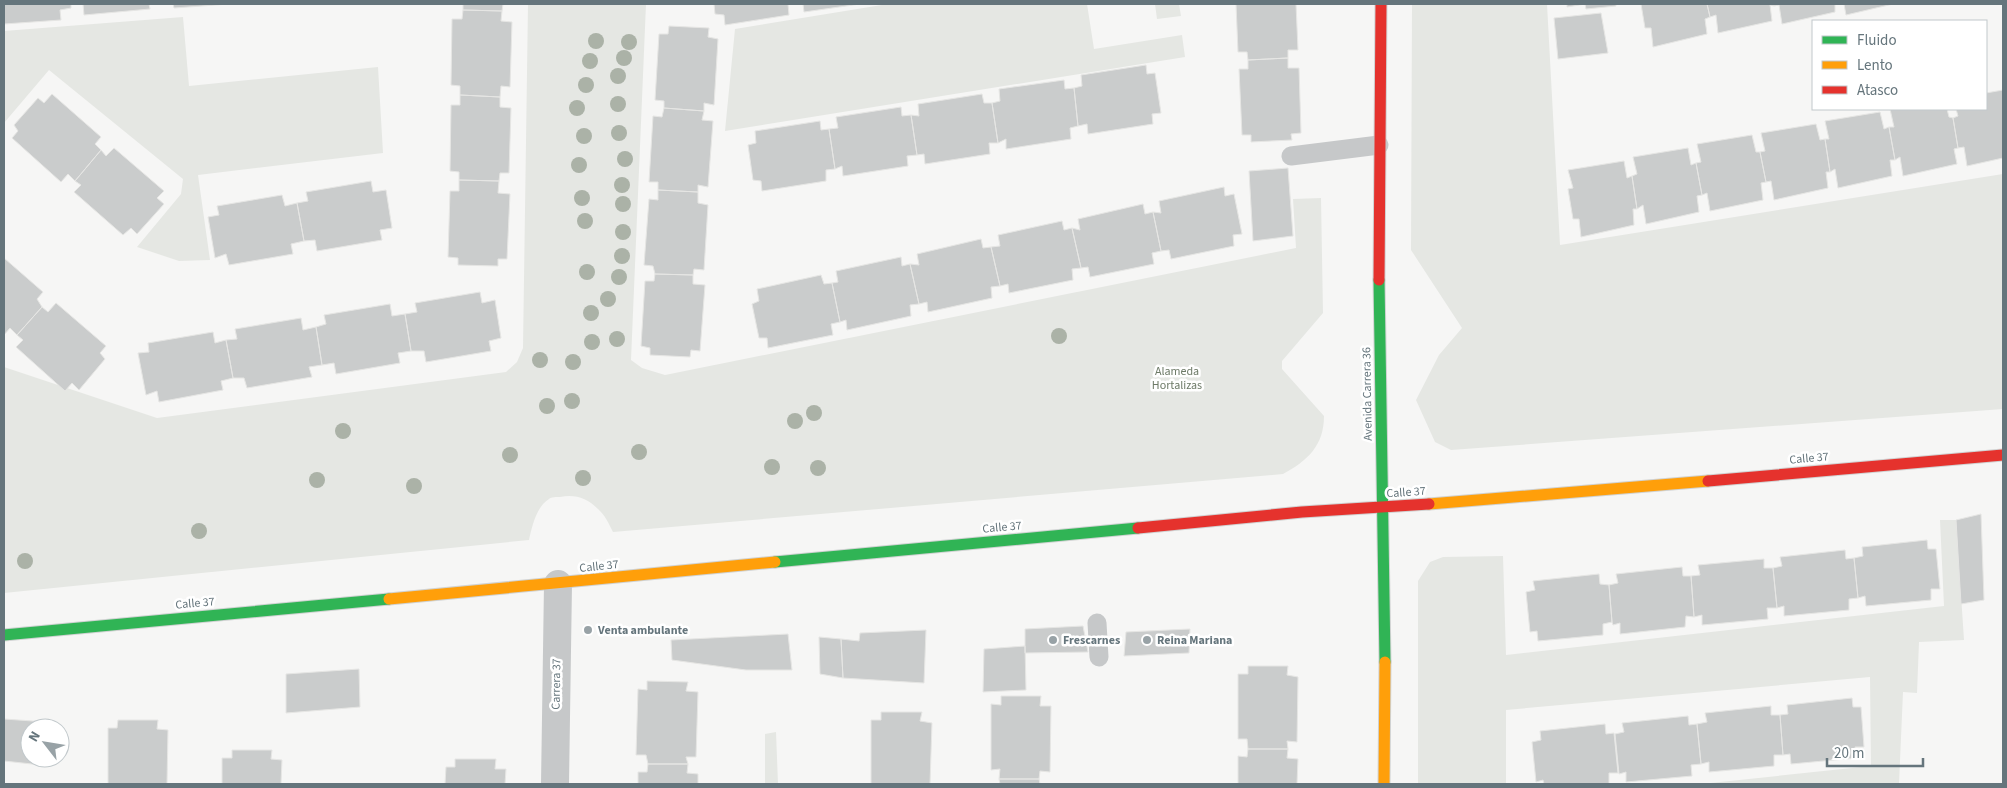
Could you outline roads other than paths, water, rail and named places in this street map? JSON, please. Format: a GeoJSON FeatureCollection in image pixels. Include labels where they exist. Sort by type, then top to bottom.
{"type":"FeatureCollection","features":[{"type":"Feature","properties":{"kind":"street","name":"Avenida Carrera 36"},"geometry":{"type":"LineString","coordinates":[[1381,4],[1378,245],[1385,640],[1384,784]]}},
{"type":"Feature","properties":{"kind":"street","name":"Calle 37"},"geometry":{"type":"LineString","coordinates":[[4,635],[1302,512],[1465,502],[2003,455]]}},
{"type":"Feature","properties":{"kind":"street","name":"Carrera 37"},"geometry":{"type":"LineString","coordinates":[[555,784],[558,584]]}},
{"type":"Feature","properties":{"kind":"lane"},"geometry":{"type":"LineString","coordinates":[[1291,156],[1379,145]]}},
{"type":"Feature","properties":{"kind":"lane"},"geometry":{"type":"LineString","coordinates":[[1097,623],[1099,657]]}},
{"type":"Feature","properties":{"kind":"place","name":"Venta ambulante"},"geometry":{"type":"Point","coordinates":[588,630]}},
{"type":"Feature","properties":{"kind":"place","name":"Frescarnes"},"geometry":{"type":"Point","coordinates":[1053,640]}},
{"type":"Feature","properties":{"kind":"place","name":"Reina Mariana"},"geometry":{"type":"Point","coordinates":[1147,640]}},
{"type":"Feature","properties":{"kind":"park label","name":"Alameda Hortalizas"},"geometry":{"type":"Point","coordinates":[1177,378]}}]}
